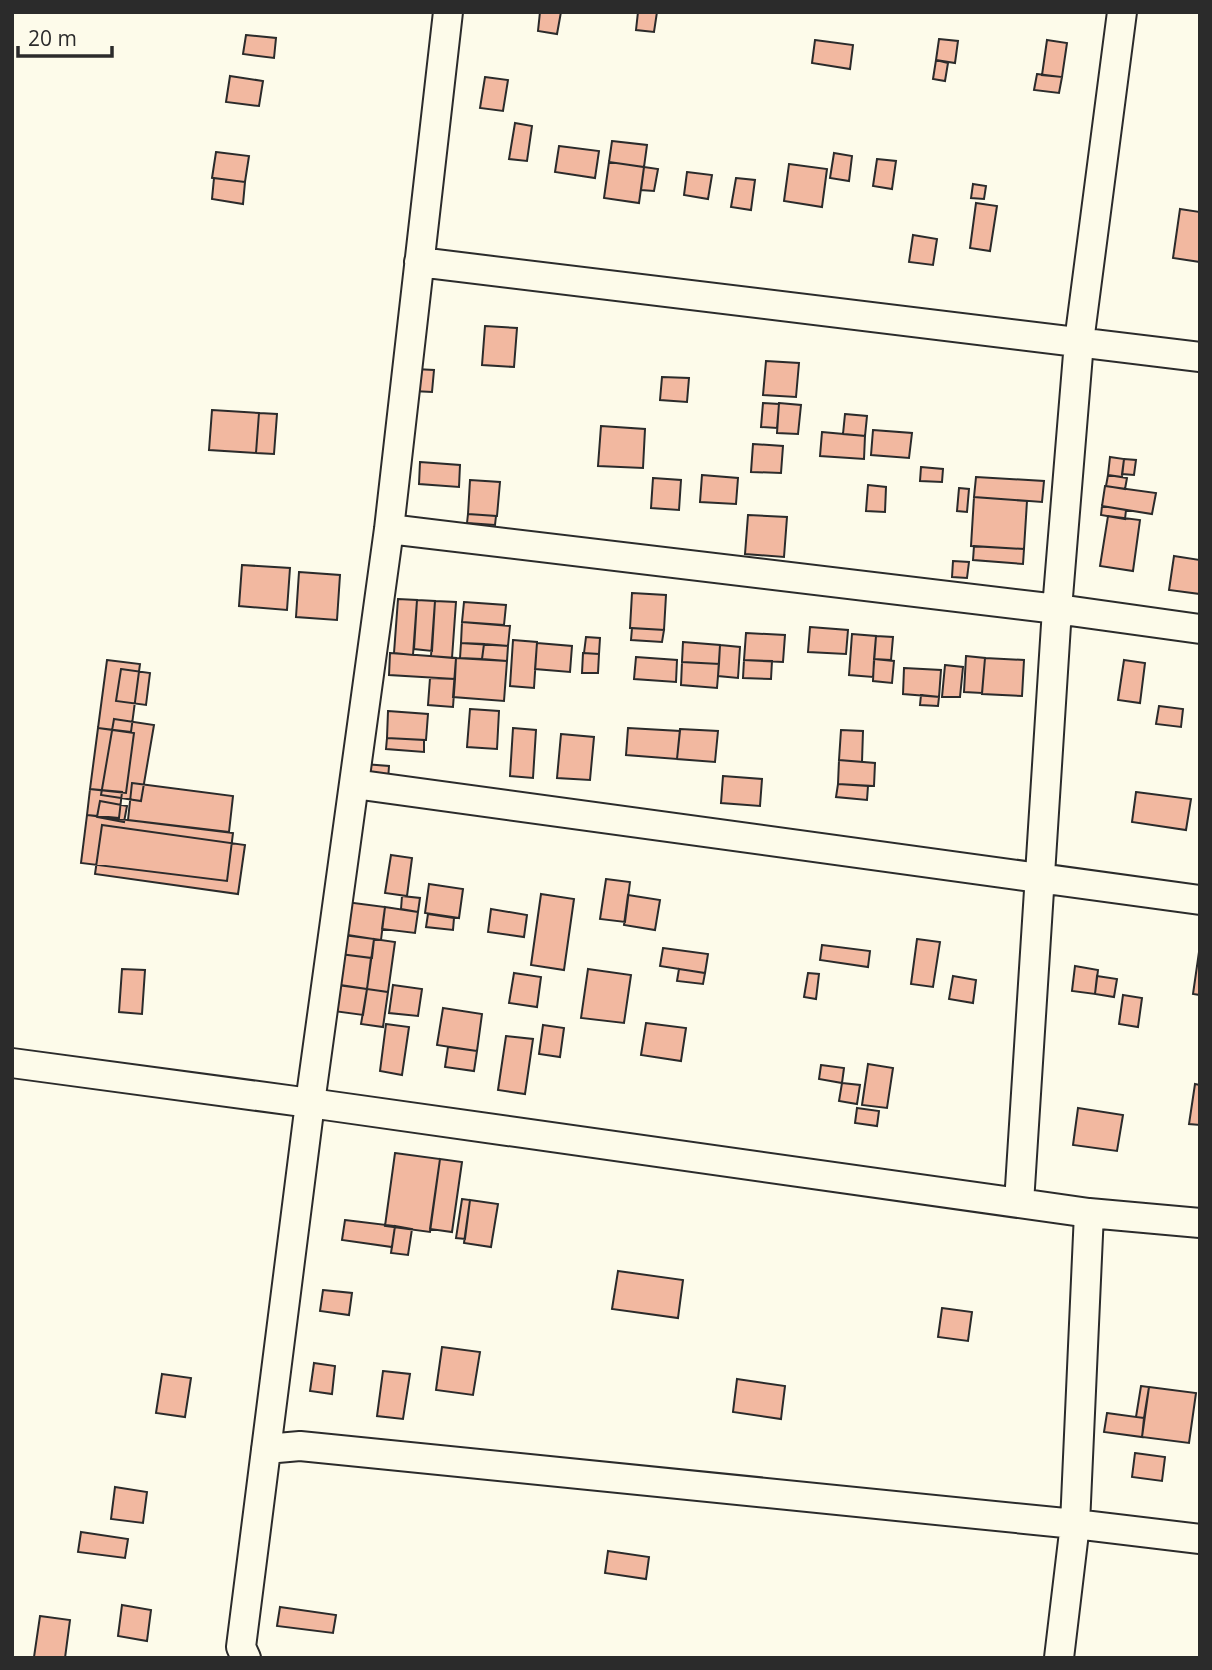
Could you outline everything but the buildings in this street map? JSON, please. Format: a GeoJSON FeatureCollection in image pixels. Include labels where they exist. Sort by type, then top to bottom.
{"type":"FeatureCollection","features":[{"type":"Feature","properties":{"kind":"street"},"geometry":{"type":"LineString","coordinates":[[246,1658],[241,1647],[310,1103],[389,529],[448,12]]}},
{"type":"Feature","properties":{"kind":"street"},"geometry":{"type":"LineString","coordinates":[[1019,1203],[1057,609],[1080,342],[1122,12]]}},
{"type":"Feature","properties":{"kind":"street"},"geometry":{"type":"LineString","coordinates":[[419,262],[1200,357]]}},
{"type":"Feature","properties":{"kind":"street"},"geometry":{"type":"LineString","coordinates":[[389,529],[1057,609],[1200,629]]}},
{"type":"Feature","properties":{"kind":"street"},"geometry":{"type":"LineString","coordinates":[[354,785],[1200,900]]}},
{"type":"Feature","properties":{"kind":"street"},"geometry":{"type":"LineString","coordinates":[[12,1063],[1088,1213],[1200,1223]]}},
{"type":"Feature","properties":{"kind":"street"},"geometry":{"type":"LineString","coordinates":[[1059,1658],[1075,1524],[1088,1213]]}},
{"type":"Feature","properties":{"kind":"street"},"geometry":{"type":"LineString","coordinates":[[266,1449],[300,1446],[1200,1539]]}}]}
